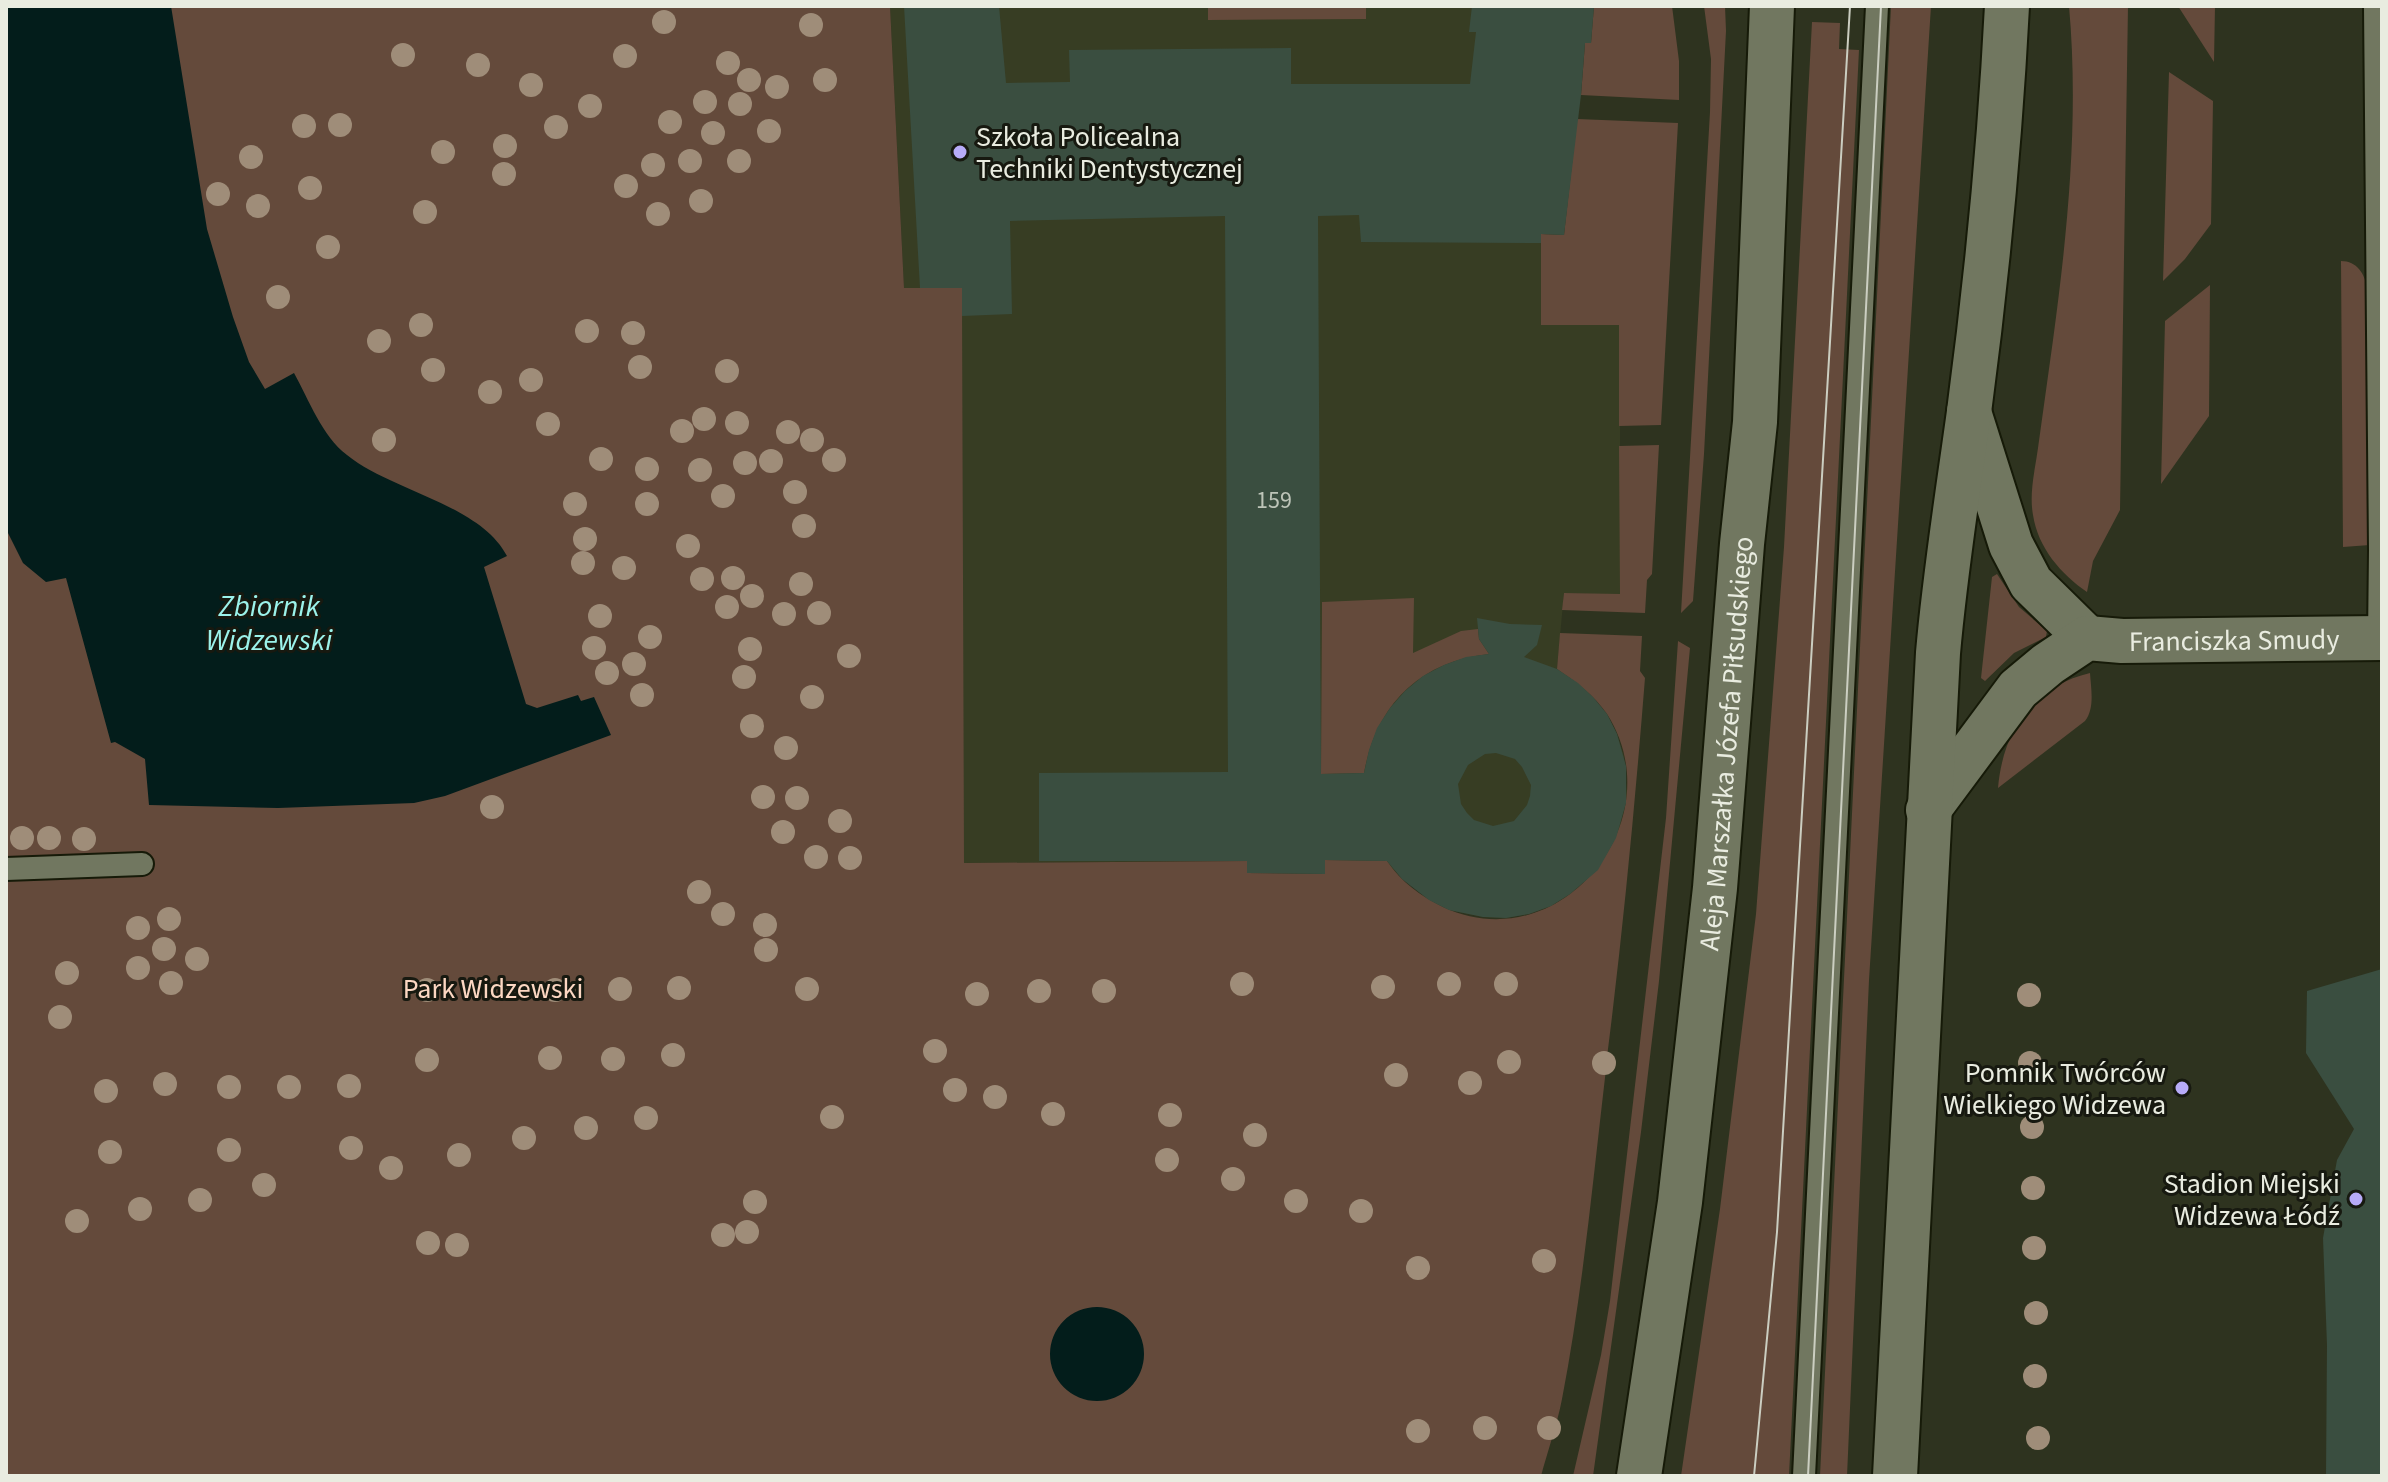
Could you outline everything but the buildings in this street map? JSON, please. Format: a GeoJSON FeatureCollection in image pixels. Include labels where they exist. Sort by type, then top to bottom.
{"type":"FeatureCollection","features":[{"type":"Feature","properties":{"kind":"main road","name":"Aleja Marszałka Józefa Piłsudskiego"},"geometry":{"type":"LineString","coordinates":[[1639,1476],[1680,1202],[1715,888],[1742,544],[1755,422],[1772,6]]}},
{"type":"Feature","properties":{"kind":"main road"},"geometry":{"type":"LineString","coordinates":[[1895,1476],[1938,653],[1986,268],[2007,6]]}},
{"type":"Feature","properties":{"kind":"main road","name":"Franciszka Smudy"},"geometry":{"type":"LineString","coordinates":[[1969,412],[2007,532],[2031,583],[2087,638]]}},
{"type":"Feature","properties":{"kind":"main road","name":"Franciszka Smudy"},"geometry":{"type":"LineString","coordinates":[[1928,810],[2018,689],[2087,638],[2122,641],[2380,638]]}},
{"type":"Feature","properties":{"kind":"lane"},"geometry":{"type":"LineString","coordinates":[[1804,1476],[1877,6]]}},
{"type":"Feature","properties":{"kind":"lane"},"geometry":{"type":"LineString","coordinates":[[2375,6],[2380,638]]}},
{"type":"Feature","properties":{"kind":"lane"},"geometry":{"type":"LineString","coordinates":[[6,869],[142,864]]}},
{"type":"Feature","properties":{"kind":"shaded area"},"geometry":{"type":"Polygon","coordinates":[[[890,6],[1594,6],[1591,43],[1585,43],[1564,235],[1541,234],[1541,325],[1620,325],[1620,595],[1564,593],[1557,669],[1585,689],[1607,714],[1624,756],[1627,795],[1619,831],[1610,852],[1598,870],[1570,894],[1551,906],[1529,914],[1506,918],[1483,917],[1449,910],[1429,900],[1394,870],[1325,861],[1325,874],[1247,873],[1246,861],[963,863],[962,289],[904,288],[890,6]]]}},
{"type":"Feature","properties":{"kind":"green space","name":"Park Widzewski"},"geometry":{"type":"Polygon","coordinates":[[[6,6],[890,6],[904,288],[962,288],[964,863],[1247,861],[1247,873],[1324,874],[1325,860],[1387,861],[1412,888],[1443,907],[1486,919],[1528,915],[1564,898],[1594,871],[1616,836],[1627,797],[1624,755],[1607,714],[1578,684],[1557,669],[1560,633],[1642,636],[1640,671],[1645,678],[1607,1057],[1611,1058],[1606,1069],[1576,1317],[1560,1409],[1541,1476],[6,1476],[6,6]]]}},
{"type":"Feature","properties":{"kind":"green space"},"geometry":{"type":"Polygon","coordinates":[[[1208,6],[1366,6],[1366,19],[1208,20],[1208,6]]]}},
{"type":"Feature","properties":{"kind":"green space"},"geometry":{"type":"Polygon","coordinates":[[[1594,6],[1672,6],[1679,61],[1679,100],[1581,95],[1585,43],[1591,43],[1594,6]]]}},
{"type":"Feature","properties":{"kind":"green space"},"geometry":{"type":"Polygon","coordinates":[[[1704,6],[1725,6],[1726,31],[1704,454],[1693,601],[1681,613],[1710,112],[1711,59],[1704,6]]]}},
{"type":"Feature","properties":{"kind":"green space"},"geometry":{"type":"Polygon","coordinates":[[[1891,6],[1931,6],[1869,980],[1847,1476],[1820,1476],[1891,6]]]}},
{"type":"Feature","properties":{"kind":"green space"},"geometry":{"type":"Polygon","coordinates":[[[2069,6],[2128,6],[2120,510],[2093,561],[2087,592],[2068,577],[2045,549],[2036,527],[2032,498],[2067,215],[2073,89],[2069,6]]]}},
{"type":"Feature","properties":{"kind":"green space"},"geometry":{"type":"Polygon","coordinates":[[[2178,6],[2215,6],[2214,62],[2178,6]]]}},
{"type":"Feature","properties":{"kind":"green space"},"geometry":{"type":"Polygon","coordinates":[[[1812,22],[1840,23],[1839,49],[1859,50],[1789,1476],[1681,1476],[1720,1209],[1756,914],[1784,547],[1812,22]]]}},
{"type":"Feature","properties":{"kind":"green space"},"geometry":{"type":"Polygon","coordinates":[[[2169,72],[2213,101],[2211,224],[2185,259],[2163,281],[2169,72]]]}},
{"type":"Feature","properties":{"kind":"green space"},"geometry":{"type":"Polygon","coordinates":[[[1577,119],[1678,123],[1661,425],[1619,426],[1619,325],[1541,325],[1541,234],[1564,235],[1577,119]]]}},
{"type":"Feature","properties":{"kind":"green space"},"geometry":{"type":"Polygon","coordinates":[[[2341,261],[2352,263],[2359,269],[2367,288],[2370,545],[2343,547],[2341,261]]]}},
{"type":"Feature","properties":{"kind":"green space"},"geometry":{"type":"Polygon","coordinates":[[[2210,285],[2209,416],[2161,484],[2165,321],[2210,285]]]}},
{"type":"Feature","properties":{"kind":"green space"},"geometry":{"type":"Polygon","coordinates":[[[1659,445],[1652,574],[1647,580],[1645,613],[1562,610],[1564,593],[1620,594],[1619,446],[1659,445]]]}},
{"type":"Feature","properties":{"kind":"green space"},"geometry":{"type":"Polygon","coordinates":[[[1997,574],[2019,607],[2047,631],[2046,637],[2014,653],[1985,681],[1981,678],[1992,577],[1997,574]]]}},
{"type":"Feature","properties":{"kind":"green space"},"geometry":{"type":"Polygon","coordinates":[[[1414,598],[1413,653],[1461,631],[1478,629],[1479,639],[1489,654],[1442,666],[1405,691],[1379,727],[1364,773],[1321,774],[1322,602],[1414,598]]]}},
{"type":"Feature","properties":{"kind":"green space"},"geometry":{"type":"Polygon","coordinates":[[[1678,641],[1690,648],[1659,981],[1641,1132],[1593,1476],[1573,1476],[1610,1301],[1666,818],[1678,641]]]}},
{"type":"Feature","properties":{"kind":"green space"},"geometry":{"type":"Polygon","coordinates":[[[2090,673],[2091,704],[2085,721],[1998,788],[2006,748],[2024,714],[2052,689],[2090,673]]]}},
{"type":"Feature","properties":{"kind":"water","name":"Zbiornik Widzewski"},"geometry":{"type":"Polygon","coordinates":[[[6,6],[171,6],[207,229],[249,362],[265,389],[294,373],[323,428],[347,455],[365,468],[456,511],[494,538],[507,556],[484,567],[526,704],[537,708],[578,695],[581,701],[594,697],[611,735],[445,796],[414,803],[278,808],[149,805],[145,759],[115,742],[111,743],[66,578],[46,582],[23,563],[6,529],[6,6]]]}},
{"type":"Feature","properties":{"kind":"water"},"geometry":{"type":"Polygon","coordinates":[[[1097,1307],[1115,1311],[1130,1321],[1140,1336],[1144,1354],[1140,1372],[1130,1387],[1115,1397],[1097,1401],[1079,1397],[1064,1387],[1054,1372],[1050,1354],[1054,1336],[1064,1321],[1079,1311],[1097,1307]]]}},
{"type":"Feature","properties":{"kind":"tram line"},"geometry":{"type":"LineString","coordinates":[[1754,1476],[1777,1232],[1850,6]]}},
{"type":"Feature","properties":{"kind":"tram line"},"geometry":{"type":"LineString","coordinates":[[1808,1476],[1881,6]]}},
{"type":"Feature","properties":{"kind":"place","name":"Szkoła Policealna Techniki Dentystycznej"},"geometry":{"type":"Point","coordinates":[960,152]}},
{"type":"Feature","properties":{"kind":"place","name":"Pomnik Twórców Wielkiego Widzewa"},"geometry":{"type":"Point","coordinates":[2182,1088]}},
{"type":"Feature","properties":{"kind":"place","name":"Stadion Miejski Widzewa Łódź"},"geometry":{"type":"Point","coordinates":[2356,1199]}}]}
